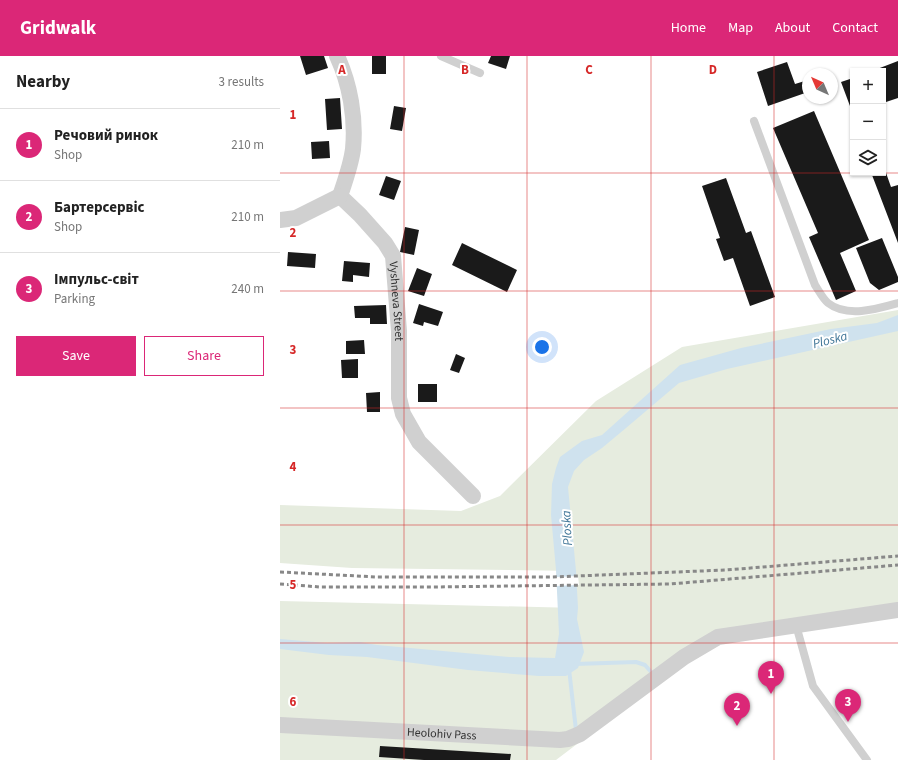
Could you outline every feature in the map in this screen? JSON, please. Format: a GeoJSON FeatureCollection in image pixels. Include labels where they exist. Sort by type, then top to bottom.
{"type":"FeatureCollection","features":[{"type":"Feature","properties":{"kind":"street"},"geometry":{"type":"LineString","coordinates":[[280,220],[296,218],[340,196],[353,149],[353,125],[350,93],[337,56]]}},
{"type":"Feature","properties":{"kind":"street","name":"Vyshneva Street"},"geometry":{"type":"LineString","coordinates":[[340,196],[360,215],[385,243],[393,256],[399,331],[399,398],[403,414],[419,442],[473,496]]}},
{"type":"Feature","properties":{"kind":"street","name":"Heolohiv Pass"},"geometry":{"type":"LineString","coordinates":[[280,725],[560,740],[568,739],[580,734],[684,657],[718,638],[898,610]]}},
{"type":"Feature","properties":{"kind":"lane"},"geometry":{"type":"LineString","coordinates":[[441,56],[480,73]]}},
{"type":"Feature","properties":{"kind":"lane"},"geometry":{"type":"LineString","coordinates":[[754,121],[815,286],[827,303],[839,309],[854,312],[898,303]]}},
{"type":"Feature","properties":{"kind":"lane"},"geometry":{"type":"LineString","coordinates":[[796,626],[813,686],[867,760]]}},
{"type":"Feature","properties":{"kind":"shaded area"},"geometry":{"type":"Polygon","coordinates":[[[898,310],[898,610],[718,637],[556,760],[280,760],[280,601],[577,608],[576,571],[352,568],[280,563],[280,505],[461,511],[500,496],[596,401],[682,347],[898,310]]]}},
{"type":"Feature","properties":{"kind":"water","name":"Ploska"},"geometry":{"type":"Polygon","coordinates":[[[898,315],[898,331],[727,369],[679,383],[602,448],[584,460],[574,471],[568,487],[576,571],[578,608],[577,619],[584,652],[578,668],[566,676],[539,676],[468,670],[367,657],[329,655],[280,649],[280,639],[327,643],[360,642],[377,645],[509,657],[555,658],[559,634],[556,570],[551,515],[552,484],[560,457],[582,441],[602,435],[680,365],[741,348],[831,329],[877,323],[898,315]]]}},
{"type":"Feature","properties":{"kind":"pier"},"geometry":{"type":"Polygon","coordinates":[[[578,576],[579,585],[555,586],[555,577],[578,576]]]}},
{"type":"Feature","properties":{"kind":"building"},"geometry":{"type":"Polygon","coordinates":[[[300,56],[324,56],[328,68],[306,75],[300,56]]]}},
{"type":"Feature","properties":{"kind":"building"},"geometry":{"type":"Polygon","coordinates":[[[372,56],[386,56],[386,74],[372,74],[372,56]]]}},
{"type":"Feature","properties":{"kind":"building"},"geometry":{"type":"Polygon","coordinates":[[[491,56],[510,56],[506,69],[488,63],[491,56]]]}},
{"type":"Feature","properties":{"kind":"building"},"geometry":{"type":"Polygon","coordinates":[[[898,61],[898,98],[886,102],[886,68],[880,68],[898,61]]]}},
{"type":"Feature","properties":{"kind":"building"},"geometry":{"type":"Polygon","coordinates":[[[787,62],[795,84],[802,82],[802,94],[768,106],[757,72],[787,62]]]}},
{"type":"Feature","properties":{"kind":"building"},"geometry":{"type":"Polygon","coordinates":[[[850,79],[850,106],[841,82],[850,79]]]}},
{"type":"Feature","properties":{"kind":"building"},"geometry":{"type":"Polygon","coordinates":[[[340,98],[342,129],[327,130],[325,99],[340,98]]]}},
{"type":"Feature","properties":{"kind":"building"},"geometry":{"type":"Polygon","coordinates":[[[394,106],[406,108],[402,131],[390,129],[394,106]]]}},
{"type":"Feature","properties":{"kind":"building"},"geometry":{"type":"Polygon","coordinates":[[[814,111],[869,240],[840,253],[856,291],[836,300],[809,237],[818,233],[773,128],[814,111]]]}},
{"type":"Feature","properties":{"kind":"building"},"geometry":{"type":"Polygon","coordinates":[[[329,141],[330,158],[312,159],[311,142],[329,141]]]}},
{"type":"Feature","properties":{"kind":"building"},"geometry":{"type":"Polygon","coordinates":[[[886,173],[891,187],[898,185],[898,243],[872,176],[886,176],[886,173]]]}},
{"type":"Feature","properties":{"kind":"building"},"geometry":{"type":"Polygon","coordinates":[[[386,176],[401,181],[394,200],[379,195],[386,176]]]}},
{"type":"Feature","properties":{"kind":"building"},"geometry":{"type":"Polygon","coordinates":[[[726,178],[746,233],[751,231],[775,297],[750,306],[733,258],[724,261],[716,239],[720,238],[702,186],[726,178]]]}},
{"type":"Feature","properties":{"kind":"building"},"geometry":{"type":"Polygon","coordinates":[[[405,227],[419,230],[414,255],[400,252],[405,227]]]}},
{"type":"Feature","properties":{"kind":"building"},"geometry":{"type":"Polygon","coordinates":[[[882,238],[898,277],[898,282],[879,290],[870,283],[856,248],[882,238]]]}},
{"type":"Feature","properties":{"kind":"building"},"geometry":{"type":"Polygon","coordinates":[[[462,243],[517,270],[507,292],[452,265],[462,243]]]}},
{"type":"Feature","properties":{"kind":"building"},"geometry":{"type":"Polygon","coordinates":[[[288,252],[316,254],[315,268],[287,266],[288,252]]]}},
{"type":"Feature","properties":{"kind":"building"},"geometry":{"type":"Polygon","coordinates":[[[344,261],[370,263],[369,277],[353,275],[353,282],[342,281],[344,261]]]}},
{"type":"Feature","properties":{"kind":"building"},"geometry":{"type":"Polygon","coordinates":[[[417,268],[432,274],[424,296],[408,291],[417,268]]]}},
{"type":"Feature","properties":{"kind":"building"},"geometry":{"type":"Polygon","coordinates":[[[419,304],[443,312],[438,326],[424,322],[423,326],[413,323],[419,304]]]}},
{"type":"Feature","properties":{"kind":"building"},"geometry":{"type":"Polygon","coordinates":[[[386,305],[387,324],[370,324],[370,318],[355,318],[354,306],[386,305]]]}},
{"type":"Feature","properties":{"kind":"building"},"geometry":{"type":"Polygon","coordinates":[[[364,340],[365,354],[346,354],[346,341],[364,340]]]}},
{"type":"Feature","properties":{"kind":"building"},"geometry":{"type":"Polygon","coordinates":[[[456,354],[465,358],[459,373],[450,370],[456,354]]]}},
{"type":"Feature","properties":{"kind":"building"},"geometry":{"type":"Polygon","coordinates":[[[358,359],[358,378],[342,378],[341,360],[358,359]]]}},
{"type":"Feature","properties":{"kind":"building"},"geometry":{"type":"Polygon","coordinates":[[[418,384],[437,384],[437,402],[418,402],[418,384]]]}},
{"type":"Feature","properties":{"kind":"building"},"geometry":{"type":"Polygon","coordinates":[[[380,392],[380,412],[367,412],[366,393],[380,392]]]}},
{"type":"Feature","properties":{"kind":"building"},"geometry":{"type":"Polygon","coordinates":[[[380,746],[511,754],[510,760],[424,760],[379,757],[380,746]]]}},
{"type":"Feature","properties":{"kind":"waterway"},"geometry":{"type":"LineString","coordinates":[[575,664],[636,662],[645,665],[652,673]]}},
{"type":"Feature","properties":{"kind":"waterway"},"geometry":{"type":"LineString","coordinates":[[569,669],[576,730]]}},
{"type":"Feature","properties":{"kind":"railway"},"geometry":{"type":"LineString","coordinates":[[280,572],[377,577],[552,577],[726,570],[898,556]]}},
{"type":"Feature","properties":{"kind":"railway"},"geometry":{"type":"LineString","coordinates":[[280,584],[320,587],[670,584],[898,565]]}},
{"type":"Feature","properties":{"kind":"place","name":"Речовий ринок"},"geometry":{"type":"Point","coordinates":[771,694]}},
{"type":"Feature","properties":{"kind":"place","name":"Імпульс-світ"},"geometry":{"type":"Point","coordinates":[848,722]}},
{"type":"Feature","properties":{"kind":"place","name":"Бартерсервіс"},"geometry":{"type":"Point","coordinates":[737,726]}}]}
